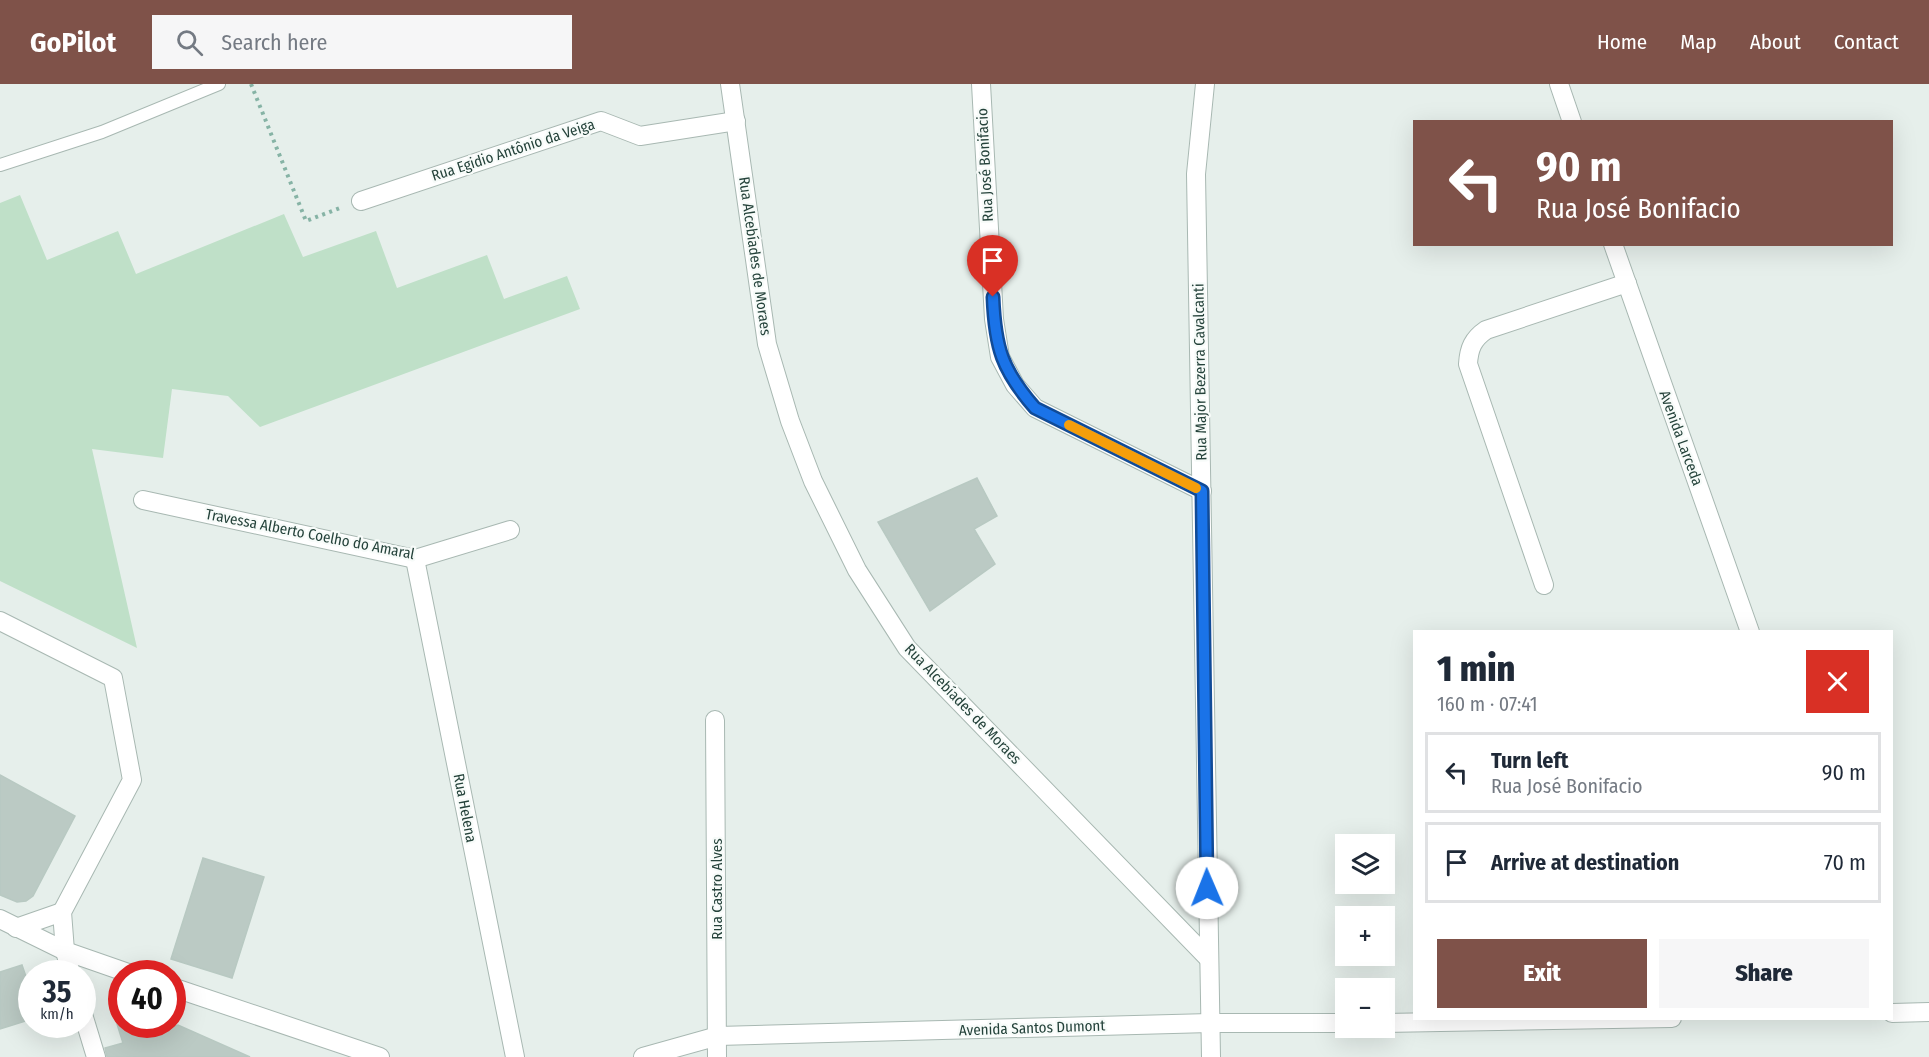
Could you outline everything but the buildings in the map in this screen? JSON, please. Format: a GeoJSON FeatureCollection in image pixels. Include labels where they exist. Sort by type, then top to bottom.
{"type":"FeatureCollection","features":[{"type":"Feature","properties":{"kind":"street","name":"Rua Alcebíades de Moraes"},"geometry":{"type":"LineString","coordinates":[[730,84],[767,344],[790,421],[813,482],[857,570],[907,648],[1208,958]]}},
{"type":"Feature","properties":{"kind":"street","name":"Rua José Bonifacio"},"geometry":{"type":"LineString","coordinates":[[981,84],[994,319],[1000,357],[1015,385],[1035,408],[1202,491]]}},
{"type":"Feature","properties":{"kind":"street","name":"Rua Major Bezerra Cavalcanti"},"geometry":{"type":"LineString","coordinates":[[1205,84],[1196,174],[1210,1057]]}},
{"type":"Feature","properties":{"kind":"street"},"geometry":{"type":"LineString","coordinates":[[1559,84],[1571,120]]}},
{"type":"Feature","properties":{"kind":"street","name":"Rua Egidio Antônio da Veiga"},"geometry":{"type":"LineString","coordinates":[[361,201],[601,120],[640,136],[736,121]]}},
{"type":"Feature","properties":{"kind":"street","name":"Avenida Larceda"},"geometry":{"type":"LineString","coordinates":[[1615,246],[1749,630]]}},
{"type":"Feature","properties":{"kind":"street"},"geometry":{"type":"LineString","coordinates":[[1544,585],[1468,364],[1468,350],[1475,338],[1486,330],[1627,284]]}},
{"type":"Feature","properties":{"kind":"street","name":"Travessa Alberto Coelho do Amaral"},"geometry":{"type":"LineString","coordinates":[[143,500],[415,559],[510,530]]}},
{"type":"Feature","properties":{"kind":"street","name":"Rua Helena"},"geometry":{"type":"LineString","coordinates":[[415,559],[515,1057]]}},
{"type":"Feature","properties":{"kind":"street"},"geometry":{"type":"LineString","coordinates":[[0,621],[113,678],[132,780],[62,912],[67,960]]}},
{"type":"Feature","properties":{"kind":"street","name":"Rua Castro Alves"},"geometry":{"type":"LineString","coordinates":[[715,720],[717,1047]]}},
{"type":"Feature","properties":{"kind":"street"},"geometry":{"type":"LineString","coordinates":[[16,928],[62,912]]}},
{"type":"Feature","properties":{"kind":"street"},"geometry":{"type":"LineString","coordinates":[[0,920],[65,951],[108,966]]}},
{"type":"Feature","properties":{"kind":"street"},"geometry":{"type":"LineString","coordinates":[[186,992],[380,1057]]}},
{"type":"Feature","properties":{"kind":"street"},"geometry":{"type":"LineString","coordinates":[[1893,1013],[1929,1012]]}},
{"type":"Feature","properties":{"kind":"street"},"geometry":{"type":"LineString","coordinates":[[1395,1023],[1557,1020]]}},
{"type":"Feature","properties":{"kind":"street","name":"Avenida Santos Dumont"},"geometry":{"type":"LineString","coordinates":[[717,1047],[1210,1023],[1335,1023]]}},
{"type":"Feature","properties":{"kind":"street"},"geometry":{"type":"LineString","coordinates":[[90,1038],[96,1057]]}},
{"type":"Feature","properties":{"kind":"street"},"geometry":{"type":"LineString","coordinates":[[643,1057],[717,1047]]}},
{"type":"Feature","properties":{"kind":"street"},"geometry":{"type":"LineString","coordinates":[[651,1057],[717,1047]]}},
{"type":"Feature","properties":{"kind":"lane"},"geometry":{"type":"LineString","coordinates":[[0,165],[102,132],[219,84]]}},
{"type":"Feature","properties":{"kind":"path"},"geometry":{"type":"LineString","coordinates":[[250,84],[306,221],[361,201]]}},
{"type":"Feature","properties":{"kind":"green space"},"geometry":{"type":"Polygon","coordinates":[[[20,195],[47,260],[118,231],[136,274],[284,214],[303,257],[376,231],[397,288],[487,255],[504,299],[567,276],[580,309],[260,427],[228,396],[172,389],[163,458],[92,449],[137,648],[0,581],[0,203],[20,195]]]}},
{"type":"Feature","properties":{"kind":"slow traffic"},"geometry":{"type":"LineString","coordinates":[[1069,425],[1196,488]]}},
{"type":"Feature","properties":{"kind":"route"},"geometry":{"type":"LineString","coordinates":[[993,297],[1000,357],[1015,385],[1035,408],[1202,491],[1207,888]]}}]}
